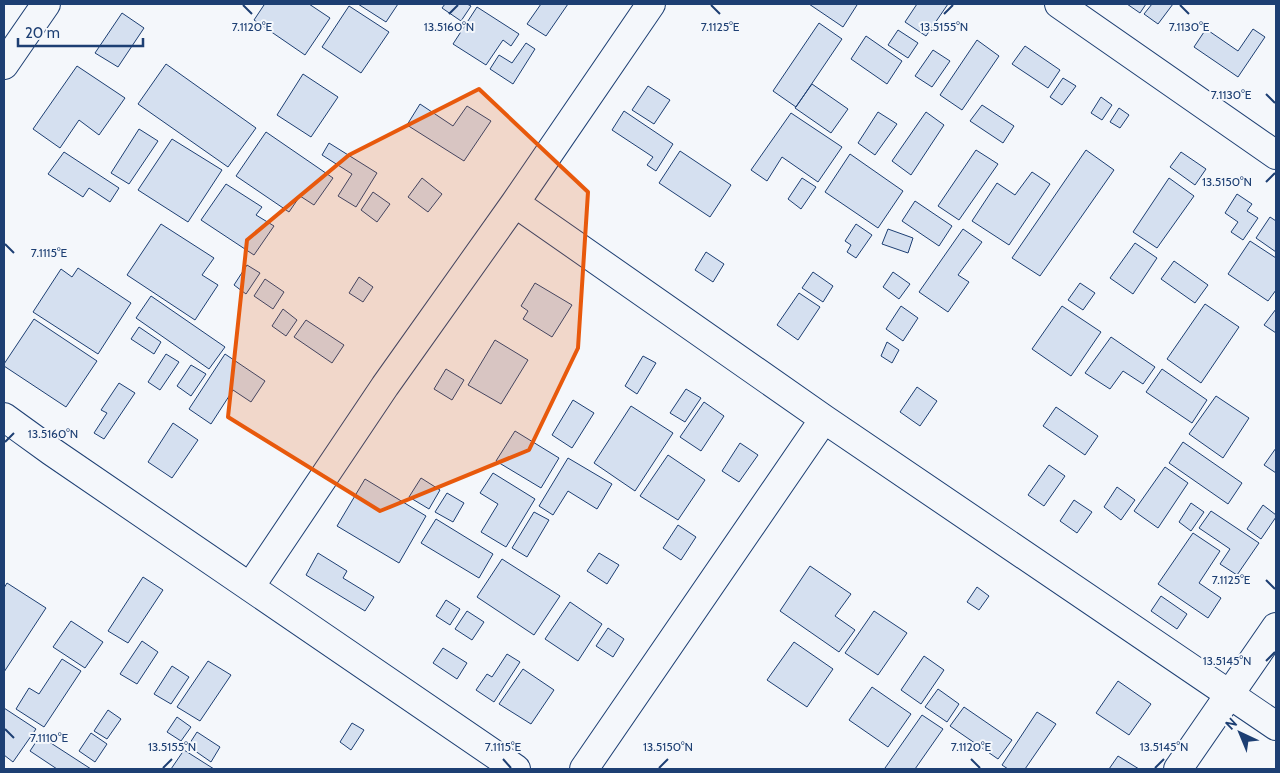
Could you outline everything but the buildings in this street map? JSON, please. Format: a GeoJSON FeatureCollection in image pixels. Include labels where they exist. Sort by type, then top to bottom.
{"type":"FeatureCollection","features":[{"type":"Feature","properties":{"kind":"street"},"geometry":{"type":"LineString","coordinates":[[4,64],[46,4]]}},
{"type":"Feature","properties":{"kind":"street"},"geometry":{"type":"LineString","coordinates":[[250,587],[385,386],[515,203],[651,4]]}},
{"type":"Feature","properties":{"kind":"street"},"geometry":{"type":"LineString","coordinates":[[1059,4],[1276,155]]}},
{"type":"Feature","properties":{"kind":"street"},"geometry":{"type":"LineString","coordinates":[[515,203],[824,419],[1276,726]]}},
{"type":"Feature","properties":{"kind":"street"},"geometry":{"type":"LineString","coordinates":[[4,417],[516,769]]}},
{"type":"Feature","properties":{"kind":"street"},"geometry":{"type":"LineString","coordinates":[[584,769],[824,419]]}},
{"type":"Feature","properties":{"kind":"street"},"geometry":{"type":"LineString","coordinates":[[1178,769],[1276,627]]}},
{"type":"Feature","properties":{"kind":"highlighted area"},"geometry":{"type":"Polygon","coordinates":[[[479,89],[588,192],[578,348],[529,450],[380,511],[228,417],[247,240],[349,155],[479,89]]]}}]}
